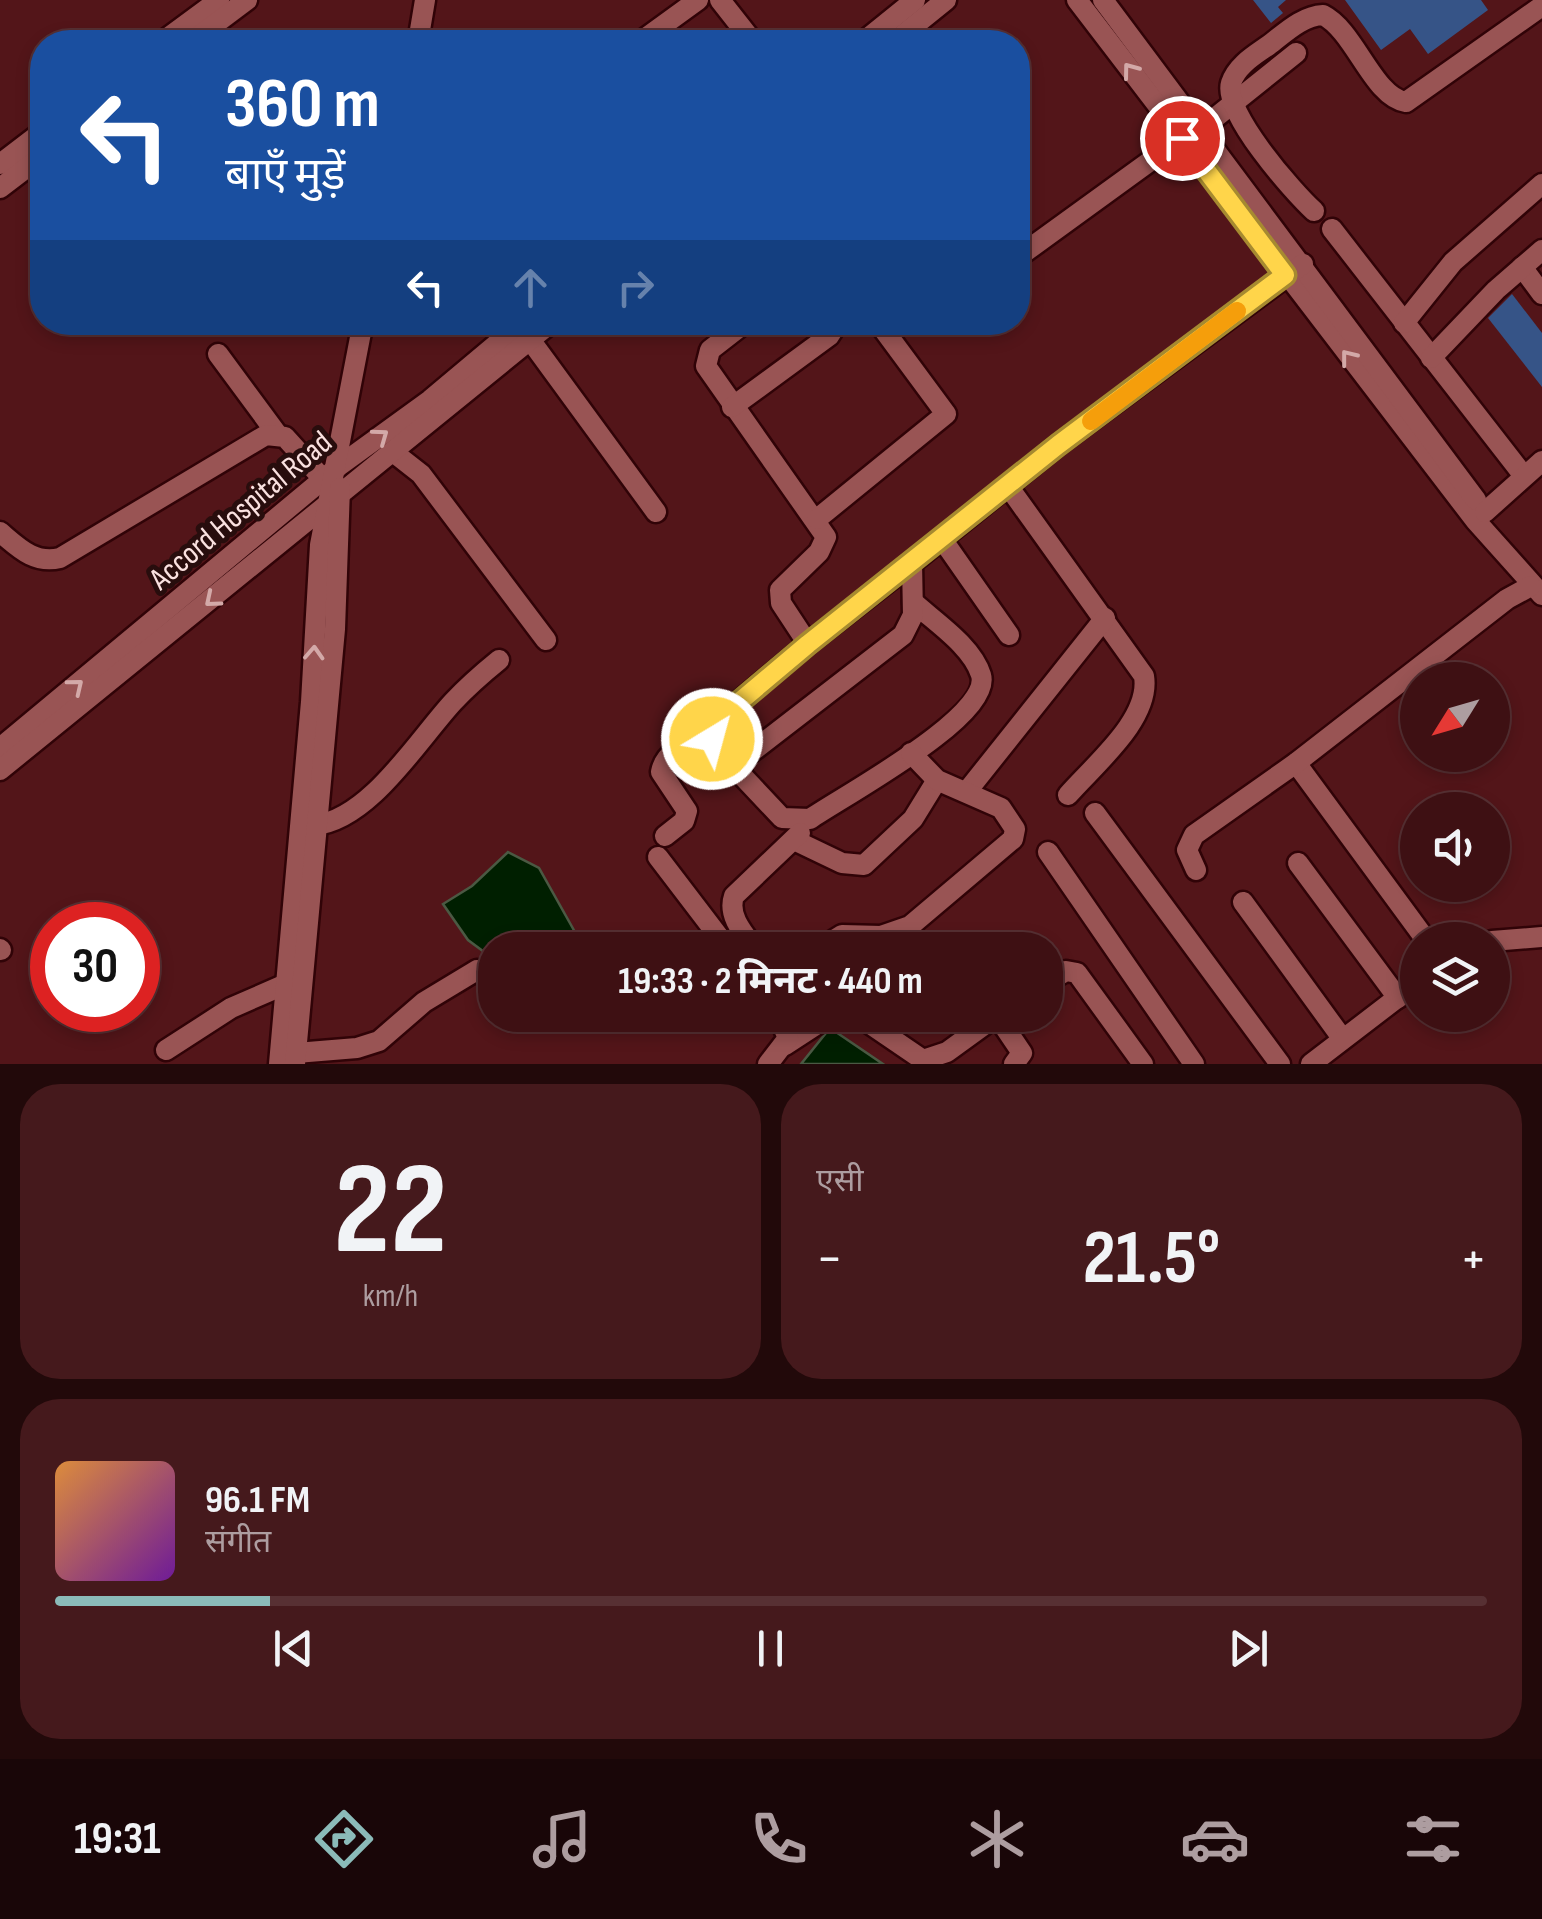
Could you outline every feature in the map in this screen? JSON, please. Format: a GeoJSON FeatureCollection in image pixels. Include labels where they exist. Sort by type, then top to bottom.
{"type":"FeatureCollection","features":[{"type":"Feature","properties":{"kind":"street"},"geometry":{"type":"LineString","coordinates":[[178,30],[219,0]]}},
{"type":"Feature","properties":{"kind":"street"},"geometry":{"type":"LineString","coordinates":[[207,30],[246,0]]}},
{"type":"Feature","properties":{"kind":"street"},"geometry":{"type":"LineString","coordinates":[[420,30],[425,0]]}},
{"type":"Feature","properties":{"kind":"street"},"geometry":{"type":"LineString","coordinates":[[657,30],[698,0]]}},
{"type":"Feature","properties":{"kind":"street"},"geometry":{"type":"LineString","coordinates":[[720,0],[744,30]]}},
{"type":"Feature","properties":{"kind":"street"},"geometry":{"type":"LineString","coordinates":[[877,30],[915,0]]}},
{"type":"Feature","properties":{"kind":"street"},"geometry":{"type":"LineString","coordinates":[[909,30],[946,0]]}},
{"type":"Feature","properties":{"kind":"street"},"geometry":{"type":"LineString","coordinates":[[1077,0],[1191,134],[1538,586]]}},
{"type":"Feature","properties":{"kind":"street"},"geometry":{"type":"LineString","coordinates":[[1103,0],[1191,134]]}},
{"type":"Feature","properties":{"kind":"street"},"geometry":{"type":"LineString","coordinates":[[1314,211],[1294,192],[1232,102],[1232,80],[1243,64],[1314,15],[1330,19],[1389,94],[1406,102],[1542,6]]}},
{"type":"Feature","properties":{"kind":"street"},"geometry":{"type":"LineString","coordinates":[[1030,248],[1191,134],[1296,53]]}},
{"type":"Feature","properties":{"kind":"street"},"geometry":{"type":"LineString","coordinates":[[0,164],[30,141]]}},
{"type":"Feature","properties":{"kind":"street"},"geometry":{"type":"LineString","coordinates":[[0,188],[30,165]]}},
{"type":"Feature","properties":{"kind":"street"},"geometry":{"type":"LineString","coordinates":[[1404,323],[1437,278],[1542,184]]}},
{"type":"Feature","properties":{"kind":"street"},"geometry":{"type":"LineString","coordinates":[[1332,229],[1524,476]]}},
{"type":"Feature","properties":{"kind":"street"},"geometry":{"type":"LineString","coordinates":[[1431,358],[1542,250]]}},
{"type":"Feature","properties":{"kind":"street"},"geometry":{"type":"LineString","coordinates":[[1522,267],[1542,294]]}},
{"type":"Feature","properties":{"kind":"street"},"geometry":{"type":"LineString","coordinates":[[717,932],[661,846],[684,821],[687,811],[660,772],[672,753],[712,731],[725,714],[808,644],[1008,486],[1294,270]]}},
{"type":"Feature","properties":{"kind":"street"},"geometry":{"type":"LineString","coordinates":[[1294,270],[1485,512],[1538,586]]}},
{"type":"Feature","properties":{"kind":"street"},"geometry":{"type":"LineString","coordinates":[[290,1060],[335,629],[333,468],[360,335]]}},
{"type":"Feature","properties":{"kind":"street","name":"Accord Hospital Road"},"geometry":{"type":"LineString","coordinates":[[0,748],[333,468],[523,335]]}},
{"type":"Feature","properties":{"kind":"street"},"geometry":{"type":"LineString","coordinates":[[0,770],[394,452],[524,335]]}},
{"type":"Feature","properties":{"kind":"street"},"geometry":{"type":"LineString","coordinates":[[529,335],[656,512]]}},
{"type":"Feature","properties":{"kind":"street"},"geometry":{"type":"LineString","coordinates":[[732,335],[706,358],[708,373],[817,519],[826,537],[819,552],[780,590],[782,603],[808,644]]}},
{"type":"Feature","properties":{"kind":"street"},"geometry":{"type":"LineString","coordinates":[[732,407],[830,335]]}},
{"type":"Feature","properties":{"kind":"street"},"geometry":{"type":"LineString","coordinates":[[817,519],[946,414],[888,335]]}},
{"type":"Feature","properties":{"kind":"street"},"geometry":{"type":"LineString","coordinates":[[218,354],[277,434],[333,468]]}},
{"type":"Feature","properties":{"kind":"street"},"geometry":{"type":"LineString","coordinates":[[0,532],[32,557],[45,562],[60,558],[250,442],[277,434]]}},
{"type":"Feature","properties":{"kind":"street"},"geometry":{"type":"LineString","coordinates":[[394,452],[421,474],[546,640]]}},
{"type":"Feature","properties":{"kind":"street"},"geometry":{"type":"LineString","coordinates":[[1485,512],[1542,460]]}},
{"type":"Feature","properties":{"kind":"street"},"geometry":{"type":"LineString","coordinates":[[1008,486],[1136,661],[1146,690],[1140,710],[1068,795]]}},
{"type":"Feature","properties":{"kind":"street"},"geometry":{"type":"LineString","coordinates":[[290,1060],[286,984],[333,498]]}},
{"type":"Feature","properties":{"kind":"street"},"geometry":{"type":"LineString","coordinates":[[942,539],[1009,635]]}},
{"type":"Feature","properties":{"kind":"street"},"geometry":{"type":"LineString","coordinates":[[732,766],[903,636],[911,626],[912,563]]}},
{"type":"Feature","properties":{"kind":"street"},"geometry":{"type":"LineString","coordinates":[[1196,870],[1187,850],[1194,835],[1296,763],[1449,642],[1538,586]]}},
{"type":"Feature","properties":{"kind":"street"},"geometry":{"type":"LineString","coordinates":[[743,932],[730,907],[734,896],[794,840],[810,819],[956,723],[982,688],[980,673],[968,654],[912,602]]}},
{"type":"Feature","properties":{"kind":"street"},"geometry":{"type":"LineString","coordinates":[[968,790],[1105,618]]}},
{"type":"Feature","properties":{"kind":"street"},"geometry":{"type":"LineString","coordinates":[[315,825],[330,823],[360,805],[455,699],[499,660]]}},
{"type":"Feature","properties":{"kind":"street"},"geometry":{"type":"LineString","coordinates":[[712,731],[717,749],[782,818],[810,819]]}},
{"type":"Feature","properties":{"kind":"street"},"geometry":{"type":"LineString","coordinates":[[892,932],[910,926],[1013,839],[1014,829],[1000,808],[968,790],[937,780],[911,752]]}},
{"type":"Feature","properties":{"kind":"street"},"geometry":{"type":"LineString","coordinates":[[1296,763],[1413,922]]}},
{"type":"Feature","properties":{"kind":"street"},"geometry":{"type":"LineString","coordinates":[[794,840],[842,864],[864,864],[913,819],[937,780]]}},
{"type":"Feature","properties":{"kind":"street"},"geometry":{"type":"LineString","coordinates":[[1096,812],[1280,1064]]}},
{"type":"Feature","properties":{"kind":"street"},"geometry":{"type":"LineString","coordinates":[[1048,852],[1194,1064]]}},
{"type":"Feature","properties":{"kind":"street"},"geometry":{"type":"LineString","coordinates":[[1298,863],[1398,998],[1310,1064]]}},
{"type":"Feature","properties":{"kind":"street"},"geometry":{"type":"LineString","coordinates":[[1243,902],[1342,1038]]}},
{"type":"Feature","properties":{"kind":"street"},"geometry":{"type":"LineString","coordinates":[[1510,939],[1542,937]]}},
{"type":"Feature","properties":{"kind":"street"},"geometry":{"type":"LineString","coordinates":[[290,1060],[379,1040],[424,1002],[477,970]]}},
{"type":"Feature","properties":{"kind":"street"},"geometry":{"type":"LineString","coordinates":[[1063,973],[1077,973],[1143,1064]]}},
{"type":"Feature","properties":{"kind":"street"},"geometry":{"type":"LineString","coordinates":[[166,1050],[231,1008],[286,984]]}},
{"type":"Feature","properties":{"kind":"street"},"geometry":{"type":"LineString","coordinates":[[784,1046],[788,1032]]}},
{"type":"Feature","properties":{"kind":"street"},"geometry":{"type":"LineString","coordinates":[[768,1064],[784,1046],[805,1032]]}},
{"type":"Feature","properties":{"kind":"street"},"geometry":{"type":"LineString","coordinates":[[883,1032],[924,1060],[947,1052],[975,1032]]}},
{"type":"Feature","properties":{"kind":"street"},"geometry":{"type":"LineString","coordinates":[[1008,1032],[1022,1053],[1014,1064]]}},
{"type":"Feature","properties":{"kind":"shaded area"},"geometry":{"type":"Polygon","coordinates":[[[508,852],[539,868],[575,932],[478,932],[478,947],[468,940],[443,904],[472,886],[508,852]]]}},
{"type":"Feature","properties":{"kind":"shaded area"},"geometry":{"type":"Polygon","coordinates":[[[827,1032],[836,1032],[883,1064],[801,1064],[827,1032]]]}},
{"type":"Feature","properties":{"kind":"building"},"geometry":{"type":"Polygon","coordinates":[[[1253,0],[1286,0],[1278,7],[1283,13],[1271,23],[1253,0]]]}},
{"type":"Feature","properties":{"kind":"building"},"geometry":{"type":"Polygon","coordinates":[[[1345,0],[1481,0],[1488,10],[1428,54],[1410,29],[1381,50],[1345,0]]]}},
{"type":"Feature","properties":{"kind":"building"},"geometry":{"type":"Polygon","coordinates":[[[1512,294],[1542,333],[1542,387],[1488,318],[1512,294]]]}},
{"type":"Feature","properties":{"kind":"slow traffic"},"geometry":{"type":"LineString","coordinates":[[1091,421],[1237,311]]}},
{"type":"Feature","properties":{"kind":"route"},"geometry":{"type":"LineString","coordinates":[[712,739],[716,722],[808,644],[1058,445],[1285,275],[1182,138]]}}]}
